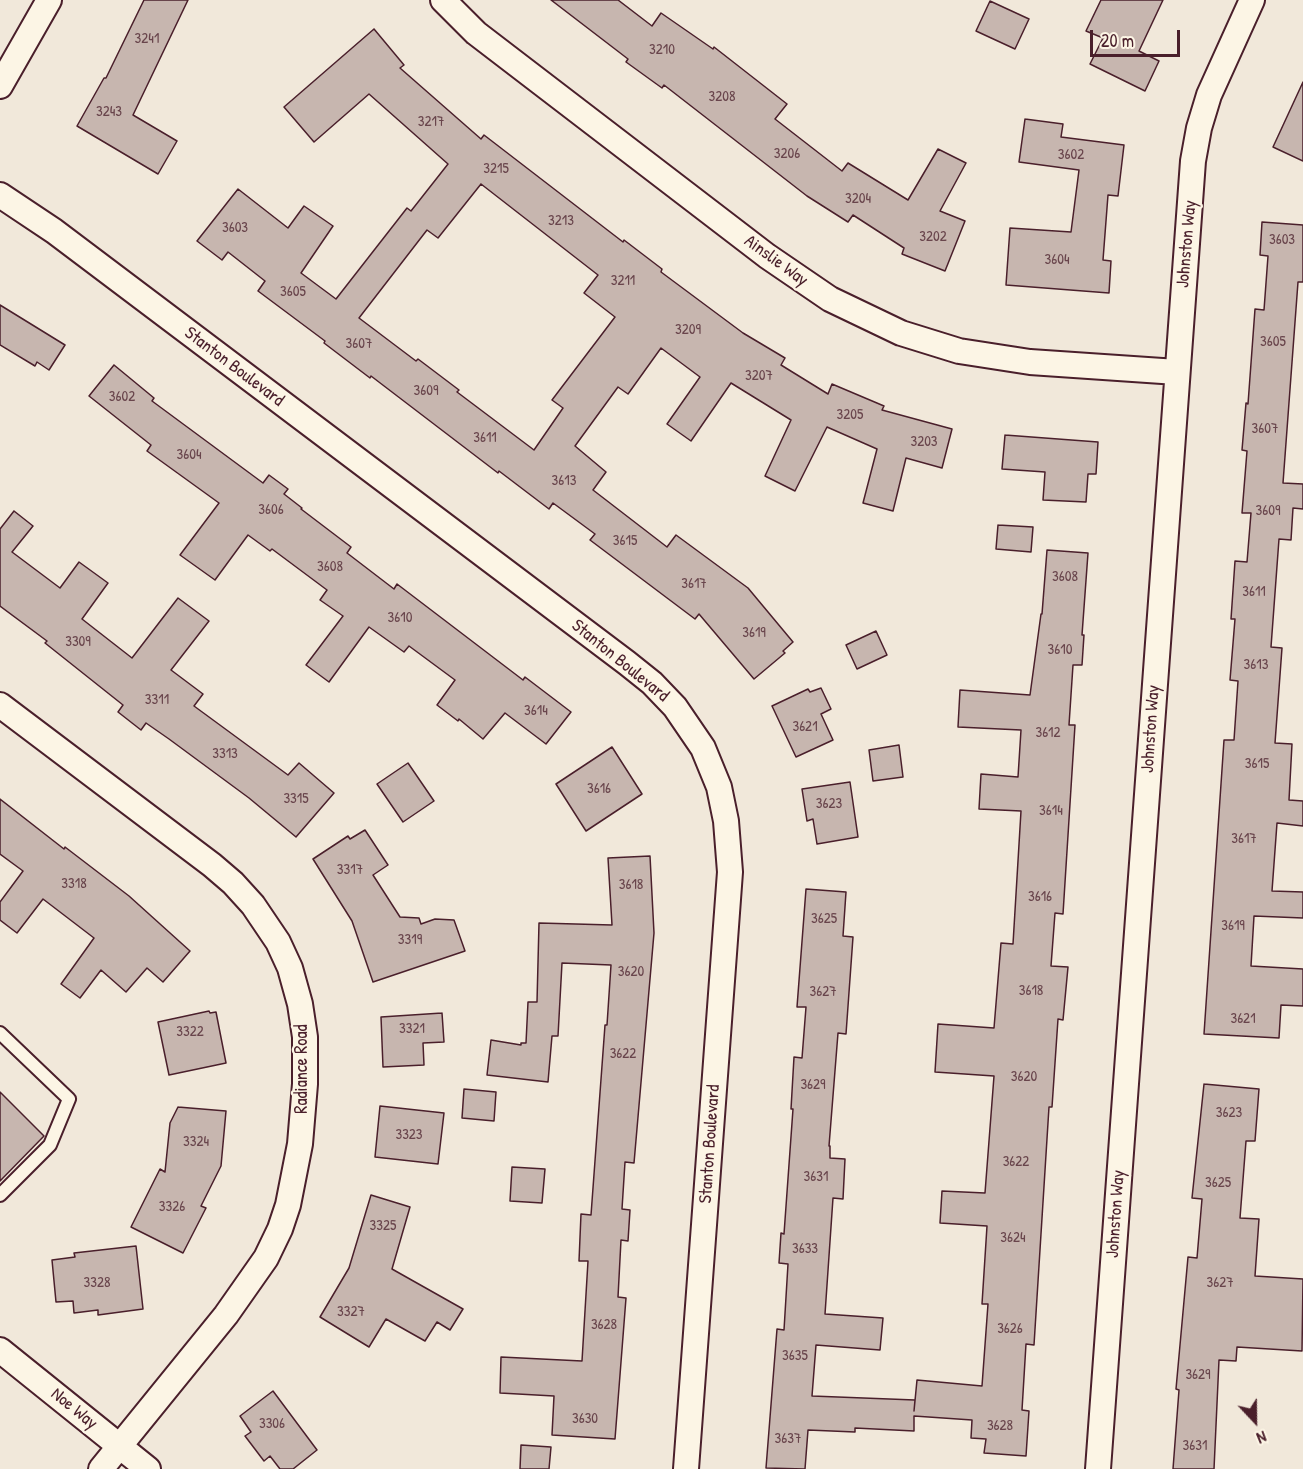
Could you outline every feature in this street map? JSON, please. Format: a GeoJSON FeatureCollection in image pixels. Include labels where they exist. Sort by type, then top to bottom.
{"type":"FeatureCollection","features":[{"type":"Feature","properties":{"kind":"street"},"geometry":{"type":"LineString","coordinates":[[0,86],[49,0]]}},
{"type":"Feature","properties":{"kind":"street","name":"Ainslie Way"},"geometry":{"type":"LineString","coordinates":[[442,0],[485,40],[767,256],[830,299],[901,333],[959,351],[1030,362],[1177,372]]}},
{"type":"Feature","properties":{"kind":"street","name":"Johnston Way"},"geometry":{"type":"LineString","coordinates":[[1098,1469],[1193,162],[1199,128],[1209,95],[1252,0]]}},
{"type":"Feature","properties":{"kind":"street","name":"Stanton Boulevard"},"geometry":{"type":"LineString","coordinates":[[0,195],[73,246],[627,663],[652,683],[675,707],[704,748],[719,787],[726,821],[730,872],[686,1469]]}},
{"type":"Feature","properties":{"kind":"street","name":"Radiance Road"},"geometry":{"type":"LineString","coordinates":[[0,705],[233,883],[253,905],[278,942],[290,969],[300,1004],[304,1037],[300,1144],[288,1205],[280,1229],[266,1258],[225,1315],[101,1469]]}},
{"type":"Feature","properties":{"kind":"street","name":"Noe Way"},"geometry":{"type":"LineString","coordinates":[[0,1350],[148,1469]]}},
{"type":"Feature","properties":{"kind":"lane"},"geometry":{"type":"LineString","coordinates":[[0,1033],[69,1099],[50,1145],[0,1195]]}},
{"type":"Feature","properties":{"kind":"building"},"geometry":{"type":"Polygon","coordinates":[[[144,0],[188,0],[133,115],[177,141],[158,174],[77,126],[106,78],[144,0]]]}},
{"type":"Feature","properties":{"kind":"building"},"geometry":{"type":"Polygon","coordinates":[[[551,0],[618,0],[652,26],[661,13],[713,49],[714,47],[787,104],[775,119],[842,171],[848,163],[908,200],[938,149],[966,163],[940,211],[965,221],[945,271],[902,254],[904,248],[853,215],[848,222],[807,196],[664,85],[662,88],[626,62],[628,59],[551,0]]]}},
{"type":"Feature","properties":{"kind":"building"},"geometry":{"type":"Polygon","coordinates":[[[1101,0],[1163,0],[1139,51],[1159,61],[1145,91],[1090,64],[1103,38],[1086,31],[1101,0]]]}},
{"type":"Feature","properties":{"kind":"building"},"geometry":{"type":"Polygon","coordinates":[[[990,1],[1029,19],[1015,49],[976,31],[990,1]]]}},
{"type":"Feature","properties":{"kind":"building"},"geometry":{"type":"Polygon","coordinates":[[[374,29],[404,65],[400,68],[481,139],[484,135],[743,333],[785,358],[781,365],[828,394],[832,384],[884,406],[882,410],[952,429],[942,468],[906,458],[893,511],[863,503],[877,449],[827,427],[795,491],[765,476],[791,420],[731,383],[691,441],[667,424],[700,377],[661,348],[628,394],[618,387],[575,446],[606,472],[593,490],[667,547],[676,535],[748,588],[793,642],[783,651],[785,653],[754,679],[699,614],[695,619],[590,540],[595,534],[553,503],[549,509],[324,343],[325,341],[258,291],[265,281],[228,252],[222,260],[197,241],[238,189],[288,228],[304,206],[333,226],[301,273],[336,299],[407,208],[411,211],[448,164],[369,94],[314,142],[284,107],[374,29]],[[481,184],[438,238],[427,230],[359,318],[416,361],[418,359],[459,390],[457,392],[534,450],[563,408],[552,400],[615,317],[584,293],[598,275],[481,184]]]}},
{"type":"Feature","properties":{"kind":"building"},"geometry":{"type":"Polygon","coordinates":[[[1303,82],[1303,161],[1273,147],[1303,82]]]}},
{"type":"Feature","properties":{"kind":"building"},"geometry":{"type":"Polygon","coordinates":[[[1025,119],[1063,124],[1061,137],[1124,145],[1118,196],[1108,195],[1103,260],[1111,261],[1109,293],[1006,285],[1010,228],[1071,232],[1079,170],[1019,162],[1025,119]]]}},
{"type":"Feature","properties":{"kind":"building"},"geometry":{"type":"Polygon","coordinates":[[[1262,222],[1303,225],[1303,282],[1298,282],[1283,483],[1303,484],[1303,509],[1293,508],[1291,540],[1279,539],[1271,647],[1282,648],[1275,743],[1292,744],[1289,800],[1303,801],[1303,826],[1277,823],[1272,891],[1303,892],[1303,918],[1254,916],[1251,966],[1303,969],[1303,1006],[1281,1005],[1279,1038],[1204,1034],[1224,740],[1234,740],[1238,681],[1230,680],[1235,619],[1231,619],[1235,561],[1247,562],[1251,513],[1242,513],[1247,451],[1242,450],[1255,309],[1264,310],[1268,256],[1260,255],[1262,222]]]}},
{"type":"Feature","properties":{"kind":"building"},"geometry":{"type":"Polygon","coordinates":[[[0,305],[65,345],[49,370],[37,362],[35,366],[0,345],[0,305]]]}},
{"type":"Feature","properties":{"kind":"building"},"geometry":{"type":"Polygon","coordinates":[[[114,365],[154,398],[152,401],[263,483],[269,475],[288,489],[284,494],[351,547],[347,553],[394,589],[397,584],[523,680],[525,677],[571,712],[546,744],[505,713],[483,739],[459,719],[458,721],[437,705],[455,680],[409,646],[404,652],[369,627],[329,682],[306,665],[343,616],[320,600],[327,590],[272,549],[270,551],[248,535],[215,580],[180,555],[219,503],[147,451],[151,445],[89,396],[114,365]]]}},
{"type":"Feature","properties":{"kind":"building"},"geometry":{"type":"Polygon","coordinates":[[[1005,435],[1098,442],[1096,474],[1088,474],[1086,502],[1043,500],[1045,472],[1002,469],[1005,435]]]}},
{"type":"Feature","properties":{"kind":"building"},"geometry":{"type":"Polygon","coordinates":[[[14,511],[33,526],[12,552],[60,588],[79,562],[108,583],[82,619],[132,658],[178,598],[209,621],[171,670],[203,694],[194,706],[288,775],[299,763],[334,793],[296,837],[249,798],[146,723],[141,730],[118,712],[123,705],[45,643],[47,641],[0,606],[0,529],[14,511]]]}},
{"type":"Feature","properties":{"kind":"building"},"geometry":{"type":"Polygon","coordinates":[[[998,525],[1033,527],[1031,552],[996,549],[998,525]]]}},
{"type":"Feature","properties":{"kind":"building"},"geometry":{"type":"Polygon","coordinates":[[[1047,550],[1088,553],[1082,665],[1073,665],[1069,725],[1075,725],[1063,914],[1055,913],[1051,966],[1068,967],[1063,1020],[1058,1019],[1052,1107],[1049,1107],[1034,1345],[1026,1344],[1022,1410],[1029,1411],[1026,1456],[984,1453],[986,1439],[971,1438],[972,1420],[914,1416],[914,1431],[855,1428],[855,1432],[808,1430],[805,1469],[766,1468],[777,1329],[784,1330],[788,1264],[779,1263],[781,1233],[784,1234],[793,1109],[791,1109],[794,1057],[802,1058],[806,1007],[797,1007],[806,889],[846,892],[843,936],[853,937],[846,1034],[838,1033],[829,1146],[830,1158],[845,1159],[843,1199],[833,1198],[825,1314],[883,1318],[880,1350],[816,1345],[812,1396],[915,1400],[914,1411],[917,1380],[982,1386],[988,1304],[982,1304],[987,1226],[940,1223],[942,1191],[985,1193],[994,1076],[935,1072],[938,1024],[994,1028],[1001,943],[1013,944],[1021,811],[979,809],[981,774],[1018,777],[1021,730],[958,727],[960,690],[1030,695],[1042,614],[1047,550]]]}},
{"type":"Feature","properties":{"kind":"building"},"geometry":{"type":"Polygon","coordinates":[[[876,631],[887,655],[857,669],[846,645],[876,631]]]}},
{"type":"Feature","properties":{"kind":"building"},"geometry":{"type":"Polygon","coordinates":[[[821,688],[831,709],[821,714],[833,740],[796,757],[772,706],[808,689],[810,692],[821,688]]]}},
{"type":"Feature","properties":{"kind":"building"},"geometry":{"type":"Polygon","coordinates":[[[899,745],[903,777],[873,781],[869,750],[899,745]]]}},
{"type":"Feature","properties":{"kind":"building"},"geometry":{"type":"Polygon","coordinates":[[[612,747],[642,794],[586,831],[556,784],[612,747]]]}},
{"type":"Feature","properties":{"kind":"building"},"geometry":{"type":"Polygon","coordinates":[[[408,763],[434,801],[403,822],[377,784],[408,763]]]}},
{"type":"Feature","properties":{"kind":"building"},"geometry":{"type":"Polygon","coordinates":[[[850,782],[858,837],[817,844],[813,819],[807,821],[802,789],[850,782]]]}},
{"type":"Feature","properties":{"kind":"building"},"geometry":{"type":"Polygon","coordinates":[[[0,799],[129,896],[190,951],[163,982],[147,968],[126,992],[101,970],[80,998],[61,984],[94,938],[43,899],[17,933],[0,920],[0,902],[23,871],[0,854],[0,799]]]}},
{"type":"Feature","properties":{"kind":"building"},"geometry":{"type":"Polygon","coordinates":[[[365,830],[388,865],[373,875],[400,917],[419,918],[421,924],[435,919],[454,920],[465,951],[373,982],[352,921],[313,859],[348,836],[350,839],[365,830]]]}},
{"type":"Feature","properties":{"kind":"building"},"geometry":{"type":"Polygon","coordinates":[[[650,856],[654,933],[634,1163],[625,1162],[622,1209],[630,1210],[628,1241],[621,1240],[618,1297],[626,1298],[615,1439],[552,1435],[554,1396],[500,1393],[501,1357],[582,1361],[588,1261],[579,1261],[581,1214],[591,1215],[611,965],[562,963],[558,1036],[552,1036],[548,1082],[487,1075],[491,1040],[521,1045],[521,1043],[526,1043],[528,1002],[537,1002],[539,923],[612,925],[608,858],[650,856]]]}},
{"type":"Feature","properties":{"kind":"building"},"geometry":{"type":"Polygon","coordinates":[[[209,1011],[210,1013],[216,1012],[226,1063],[169,1075],[158,1022],[209,1011]]]}},
{"type":"Feature","properties":{"kind":"building"},"geometry":{"type":"Polygon","coordinates":[[[442,1013],[444,1042],[423,1043],[424,1065],[383,1067],[381,1017],[442,1013]]]}},
{"type":"Feature","properties":{"kind":"building"},"geometry":{"type":"Polygon","coordinates":[[[1204,1084],[1259,1089],[1255,1141],[1246,1141],[1240,1218],[1259,1219],[1255,1276],[1303,1279],[1302,1351],[1237,1347],[1236,1361],[1219,1360],[1214,1469],[1173,1469],[1179,1390],[1176,1389],[1188,1257],[1197,1258],[1202,1199],[1192,1198],[1204,1084]]]}},
{"type":"Feature","properties":{"kind":"building"},"geometry":{"type":"Polygon","coordinates":[[[464,1089],[496,1092],[494,1121],[462,1118],[464,1089]]]}},
{"type":"Feature","properties":{"kind":"building"},"geometry":{"type":"Polygon","coordinates":[[[0,1092],[44,1136],[0,1181],[0,1092]]]}},
{"type":"Feature","properties":{"kind":"building"},"geometry":{"type":"Polygon","coordinates":[[[380,1106],[444,1113],[438,1164],[375,1157],[380,1106]]]}},
{"type":"Feature","properties":{"kind":"building"},"geometry":{"type":"Polygon","coordinates":[[[178,1107],[226,1111],[221,1166],[201,1206],[206,1208],[183,1253],[131,1227],[160,1169],[165,1172],[170,1123],[178,1107]]]}},
{"type":"Feature","properties":{"kind":"building"},"geometry":{"type":"Polygon","coordinates":[[[512,1167],[545,1169],[542,1203],[510,1201],[512,1167]]]}},
{"type":"Feature","properties":{"kind":"building"},"geometry":{"type":"Polygon","coordinates":[[[371,1195],[410,1207],[392,1269],[463,1309],[450,1330],[437,1322],[425,1341],[386,1319],[369,1347],[320,1317],[349,1268],[371,1195]]]}},
{"type":"Feature","properties":{"kind":"building"},"geometry":{"type":"Polygon","coordinates":[[[136,1246],[143,1309],[98,1315],[98,1310],[74,1313],[73,1301],[56,1302],[52,1260],[75,1257],[74,1253],[136,1246]]]}},
{"type":"Feature","properties":{"kind":"building"},"geometry":{"type":"Polygon","coordinates":[[[273,1391],[317,1450],[293,1469],[280,1469],[270,1456],[264,1461],[245,1436],[251,1432],[240,1416],[273,1391]]]}},
{"type":"Feature","properties":{"kind":"building"},"geometry":{"type":"Polygon","coordinates":[[[521,1445],[551,1447],[549,1469],[520,1469],[521,1445]]]}}]}
